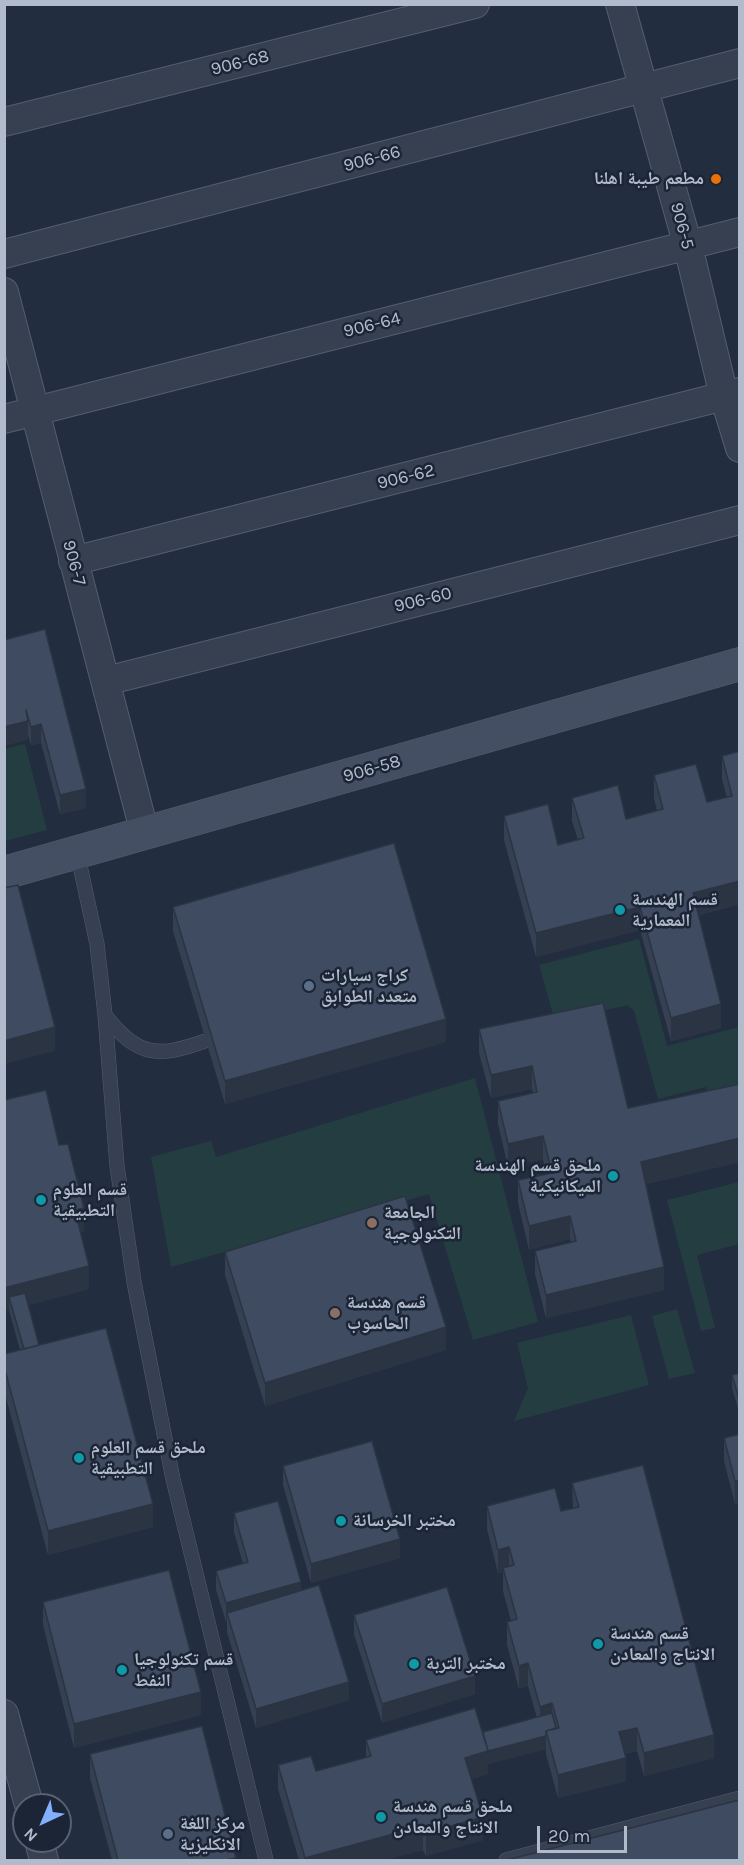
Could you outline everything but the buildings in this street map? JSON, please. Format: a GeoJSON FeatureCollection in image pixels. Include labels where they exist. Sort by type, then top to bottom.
{"type":"FeatureCollection","features":[{"type":"Feature","properties":{"kind":"street","name":"906-68"},"geometry":{"type":"LineString","coordinates":[[4,122],[475,4]]}},
{"type":"Feature","properties":{"kind":"street","name":"906-5"},"geometry":{"type":"LineString","coordinates":[[620,4],[732,394],[740,448]]}},
{"type":"Feature","properties":{"kind":"street","name":"906-66"},"geometry":{"type":"LineString","coordinates":[[4,254],[740,63]]}},
{"type":"Feature","properties":{"kind":"street","name":"906-64"},"geometry":{"type":"LineString","coordinates":[[4,419],[740,232]]}},
{"type":"Feature","properties":{"kind":"street","name":"906-7"},"geometry":{"type":"LineString","coordinates":[[4,292],[145,834]]}},
{"type":"Feature","properties":{"kind":"street","name":"906-62"},"geometry":{"type":"LineString","coordinates":[[73,561],[732,394]]}},
{"type":"Feature","properties":{"kind":"street","name":"906-60"},"geometry":{"type":"LineString","coordinates":[[106,681],[740,520]]}},
{"type":"Feature","properties":{"kind":"street","name":"906-58"},"geometry":{"type":"LineString","coordinates":[[4,873],[740,663]]}},
{"type":"Feature","properties":{"kind":"street"},"geometry":{"type":"LineString","coordinates":[[4,1714],[26,1793]]}},
{"type":"Feature","properties":{"kind":"lane"},"geometry":{"type":"LineString","coordinates":[[77,852],[97,944],[117,1166],[136,1293],[173,1479],[266,1860]]}},
{"type":"Feature","properties":{"kind":"lane"},"geometry":{"type":"LineString","coordinates":[[105,1015],[121,1035],[143,1048],[172,1051],[205,1041]]}},
{"type":"Feature","properties":{"kind":"lane"},"geometry":{"type":"LineString","coordinates":[[506,1860],[740,1798]]}},
{"type":"Feature","properties":{"kind":"green space"},"geometry":{"type":"Polygon","coordinates":[[[25,744],[47,830],[5,841],[5,749],[25,744]]]}},
{"type":"Feature","properties":{"kind":"green space"},"geometry":{"type":"Polygon","coordinates":[[[639,939],[667,1046],[739,1027],[739,1097],[711,1104],[706,1087],[658,1099],[634,1011],[628,1005],[555,1021],[539,965],[639,939]]]}},
{"type":"Feature","properties":{"kind":"green space"},"geometry":{"type":"Polygon","coordinates":[[[475,1078],[538,1322],[473,1340],[429,1194],[171,1267],[151,1157],[211,1141],[216,1157],[475,1078]]]}},
{"type":"Feature","properties":{"kind":"green space"},"geometry":{"type":"Polygon","coordinates":[[[739,1182],[739,1244],[697,1255],[715,1328],[701,1331],[667,1200],[739,1182]]]}},
{"type":"Feature","properties":{"kind":"green space"},"geometry":{"type":"Polygon","coordinates":[[[677,1309],[695,1373],[669,1379],[652,1316],[677,1309]]]}},
{"type":"Feature","properties":{"kind":"green space"},"geometry":{"type":"Polygon","coordinates":[[[631,1315],[649,1385],[514,1421],[528,1388],[517,1343],[631,1315]]]}},
{"type":"Feature","properties":{"kind":"place","name":"مطعم طيبة اهلنا"},"geometry":{"type":"Point","coordinates":[716,179]}},
{"type":"Feature","properties":{"kind":"place","name":"قسم الهندسة المعمارية"},"geometry":{"type":"Point","coordinates":[620,910]}},
{"type":"Feature","properties":{"kind":"place","name":"كراج سيارات متعدد الطوابق"},"geometry":{"type":"Point","coordinates":[309,986]}},
{"type":"Feature","properties":{"kind":"place","name":"ملحق قسم الهندسة الميكانيكية"},"geometry":{"type":"Point","coordinates":[613,1176]}},
{"type":"Feature","properties":{"kind":"place","name":"قسم العلوم التطبيقية"},"geometry":{"type":"Point","coordinates":[41,1200]}},
{"type":"Feature","properties":{"kind":"place","name":"الجامعة التكنولوجية"},"geometry":{"type":"Point","coordinates":[372,1223]}},
{"type":"Feature","properties":{"kind":"place","name":"قسم هندسة الحاسوب"},"geometry":{"type":"Point","coordinates":[335,1313]}},
{"type":"Feature","properties":{"kind":"place","name":"ملحق قسم العلوم التطبيقية"},"geometry":{"type":"Point","coordinates":[79,1458]}},
{"type":"Feature","properties":{"kind":"place","name":"مختبر الخرسانة"},"geometry":{"type":"Point","coordinates":[341,1521]}},
{"type":"Feature","properties":{"kind":"place","name":"قسم هندسة الانتاج والمعادن"},"geometry":{"type":"Point","coordinates":[598,1644]}},
{"type":"Feature","properties":{"kind":"place","name":"مختبر التربة"},"geometry":{"type":"Point","coordinates":[414,1664]}},
{"type":"Feature","properties":{"kind":"place","name":"قسم تكنولوجيا النفط"},"geometry":{"type":"Point","coordinates":[122,1670]}},
{"type":"Feature","properties":{"kind":"place","name":"ملحق قسم هندسة الانتاج والمعادن"},"geometry":{"type":"Point","coordinates":[381,1817]}},
{"type":"Feature","properties":{"kind":"place","name":"مركز اللغة الانكليزية"},"geometry":{"type":"Point","coordinates":[168,1834]}}]}
